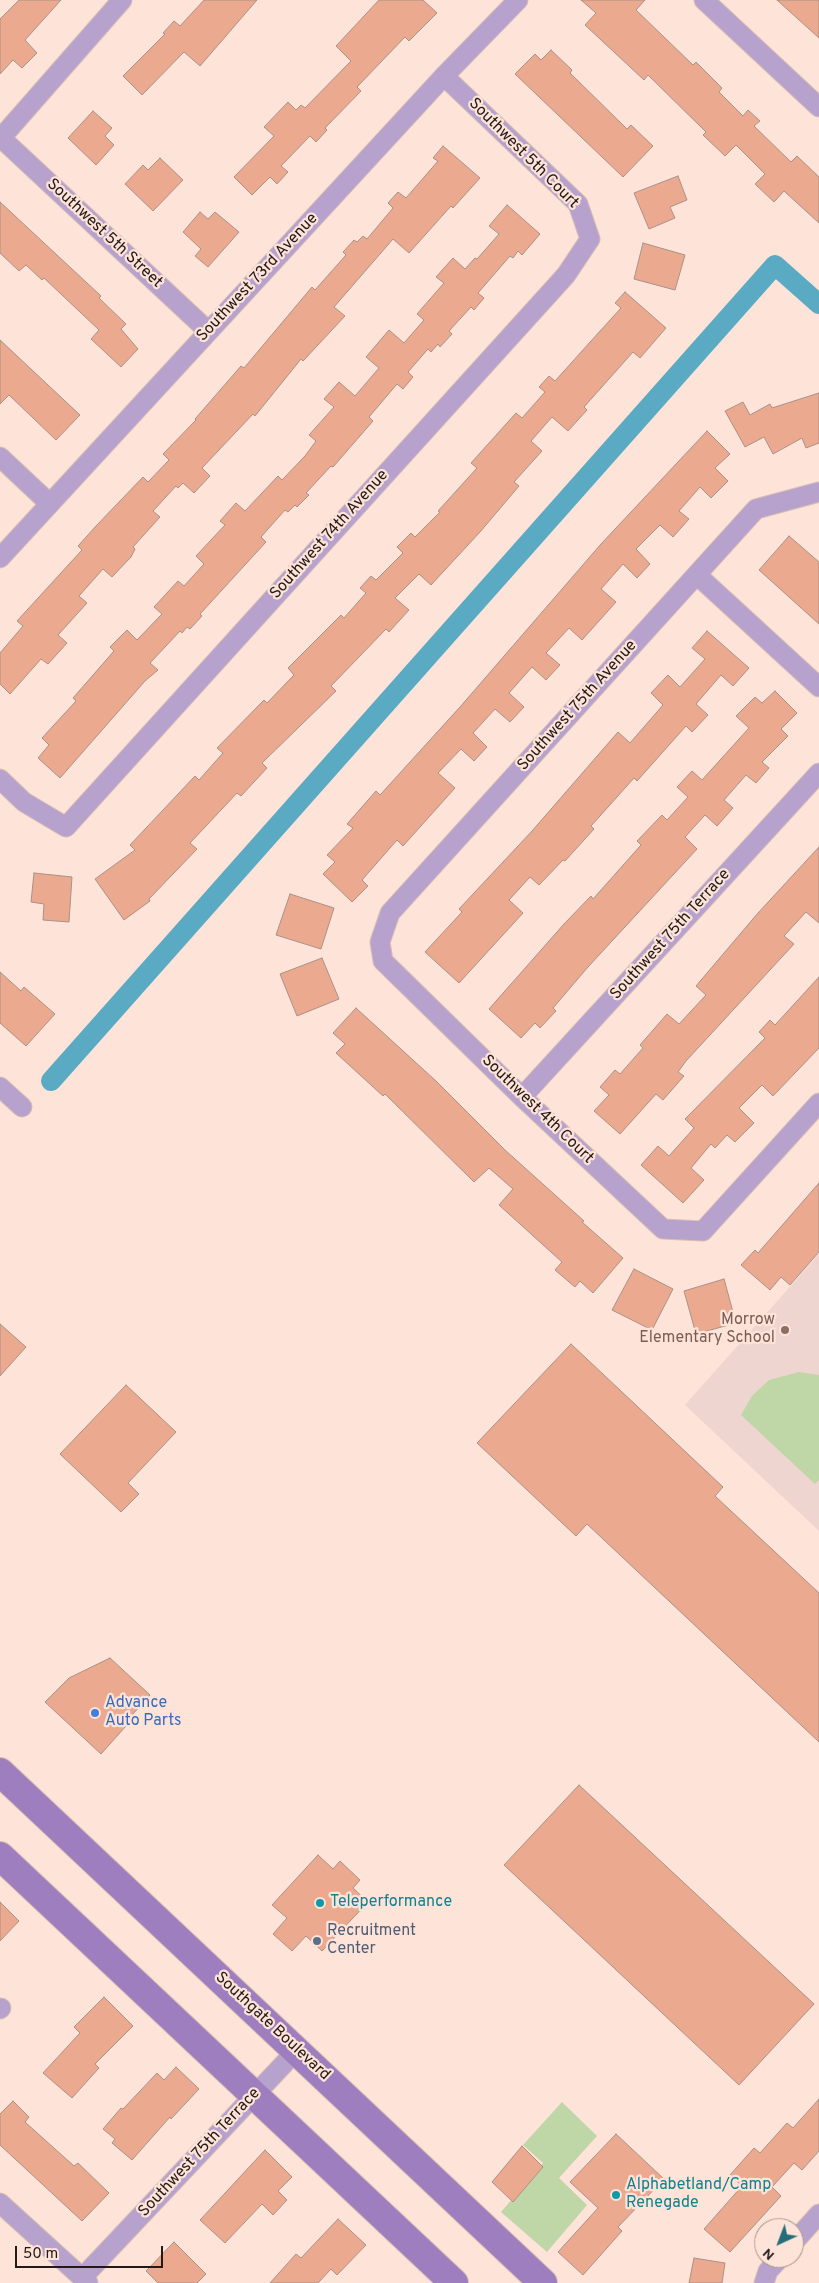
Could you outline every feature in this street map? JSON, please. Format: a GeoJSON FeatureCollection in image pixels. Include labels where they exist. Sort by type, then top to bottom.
{"type":"FeatureCollection","features":[{"type":"Feature","properties":{"kind":"main road","name":"Southgate Boulevard"},"geometry":{"type":"LineString","coordinates":[[0,1772],[543,2283]]}},
{"type":"Feature","properties":{"kind":"main road"},"geometry":{"type":"LineString","coordinates":[[0,1856],[454,2283]]}},
{"type":"Feature","properties":{"kind":"street"},"geometry":{"type":"LineString","coordinates":[[0,137],[122,0]]}},
{"type":"Feature","properties":{"kind":"street","name":"Southwest 73rd Avenue"},"geometry":{"type":"LineString","coordinates":[[0,558],[444,76],[518,0]]}},
{"type":"Feature","properties":{"kind":"street"},"geometry":{"type":"LineString","coordinates":[[704,0],[819,107]]}},
{"type":"Feature","properties":{"kind":"street","name":"Southwest 5th Court"},"geometry":{"type":"LineString","coordinates":[[444,76],[578,204],[590,239]]}},
{"type":"Feature","properties":{"kind":"street","name":"Southwest 5th Street"},"geometry":{"type":"LineString","coordinates":[[0,137],[208,331]]}},
{"type":"Feature","properties":{"kind":"street","name":"Southwest 74th Avenue"},"geometry":{"type":"LineString","coordinates":[[0,779],[24,802],[66,826],[566,274],[590,239]]}},
{"type":"Feature","properties":{"kind":"street"},"geometry":{"type":"LineString","coordinates":[[0,457],[49,503]]}},
{"type":"Feature","properties":{"kind":"street","name":"Southwest 75th Avenue"},"geometry":{"type":"LineString","coordinates":[[383,961],[380,942],[390,913],[756,509],[819,492]]}},
{"type":"Feature","properties":{"kind":"street"},"geometry":{"type":"LineString","coordinates":[[697,575],[819,687]]}},
{"type":"Feature","properties":{"kind":"street","name":"Southwest 75th Terrace"},"geometry":{"type":"LineString","coordinates":[[522,1097],[819,773]]}},
{"type":"Feature","properties":{"kind":"street","name":"Southwest 4th Court"},"geometry":{"type":"LineString","coordinates":[[383,961],[522,1097],[663,1229],[703,1231],[819,1103]]}},
{"type":"Feature","properties":{"kind":"street"},"geometry":{"type":"LineString","coordinates":[[0,1087],[22,1107]]}},
{"type":"Feature","properties":{"kind":"street","name":"Southwest 75th Terrace"},"geometry":{"type":"LineString","coordinates":[[85,2280],[297,2050]]}},
{"type":"Feature","properties":{"kind":"street"},"geometry":{"type":"LineString","coordinates":[[0,2203],[85,2280]]}},
{"type":"Feature","properties":{"kind":"street"},"geometry":{"type":"LineString","coordinates":[[804,2231],[819,2214]]}},
{"type":"Feature","properties":{"kind":"street"},"geometry":{"type":"LineString","coordinates":[[764,2283],[770,2268]]}},
{"type":"Feature","properties":{"kind":"shaded area","name":"Morrow Elementary School"},"geometry":{"type":"Polygon","coordinates":[[[819,1254],[819,1531],[685,1405],[819,1254]]]}},
{"type":"Feature","properties":{"kind":"green space"},"geometry":{"type":"Polygon","coordinates":[[[799,1372],[819,1375],[819,1480],[815,1484],[741,1415],[752,1396],[769,1380],[799,1372]]]}},
{"type":"Feature","properties":{"kind":"green space"},"geometry":{"type":"Polygon","coordinates":[[[562,2102],[597,2136],[559,2178],[587,2205],[547,2252],[501,2212],[543,2163],[523,2145],[562,2102]]]}},
{"type":"Feature","properties":{"kind":"building"},"geometry":{"type":"Polygon","coordinates":[[[19,0],[61,0],[25,40],[37,53],[22,68],[13,60],[0,74],[0,19],[19,0]]]}},
{"type":"Feature","properties":{"kind":"building"},"geometry":{"type":"Polygon","coordinates":[[[204,0],[257,0],[200,66],[184,52],[142,95],[123,76],[165,34],[163,33],[174,21],[180,26],[204,0]]]}},
{"type":"Feature","properties":{"kind":"building"},"geometry":{"type":"Polygon","coordinates":[[[379,0],[423,0],[437,13],[409,41],[405,37],[357,87],[361,91],[325,128],[327,130],[316,142],[310,136],[281,166],[288,172],[277,184],[270,177],[252,195],[234,177],[274,136],[264,127],[288,102],[296,110],[301,105],[305,108],[351,61],[336,46],[379,0]]]}},
{"type":"Feature","properties":{"kind":"building"},"geometry":{"type":"Polygon","coordinates":[[[581,0],[645,0],[636,10],[693,65],[696,62],[722,88],[719,92],[743,116],[748,110],[760,121],[754,126],[791,162],[797,156],[819,177],[819,223],[784,191],[774,202],[755,184],[765,174],[736,145],[725,156],[703,135],[706,132],[648,75],[644,80],[585,25],[596,13],[581,0]]]}},
{"type":"Feature","properties":{"kind":"building"},"geometry":{"type":"Polygon","coordinates":[[[777,0],[819,0],[819,38],[777,0]]]}},
{"type":"Feature","properties":{"kind":"building"},"geometry":{"type":"Polygon","coordinates":[[[551,50],[572,70],[570,73],[627,129],[631,125],[653,146],[623,177],[515,74],[535,54],[541,60],[551,50]]]}},
{"type":"Feature","properties":{"kind":"building"},"geometry":{"type":"Polygon","coordinates":[[[93,111],[112,128],[105,136],[114,145],[96,165],[68,138],[93,111]]]}},
{"type":"Feature","properties":{"kind":"building"},"geometry":{"type":"Polygon","coordinates":[[[443,146],[480,178],[453,208],[451,206],[409,253],[393,239],[334,307],[345,316],[303,361],[301,359],[255,416],[253,414],[202,468],[210,476],[194,493],[183,483],[178,488],[176,486],[153,511],[160,517],[133,547],[135,549],[131,557],[112,577],[103,569],[79,596],[87,603],[58,635],[67,643],[48,664],[41,659],[10,694],[0,684],[0,653],[23,626],[17,621],[82,550],[78,546],[96,526],[143,477],[148,482],[169,460],[163,454],[196,420],[241,366],[244,368],[312,287],[315,290],[346,255],[343,252],[354,240],[357,242],[363,236],[367,239],[393,208],[388,203],[398,192],[406,198],[438,161],[433,158],[443,146]]]}},
{"type":"Feature","properties":{"kind":"building"},"geometry":{"type":"Polygon","coordinates":[[[160,158],[183,180],[153,211],[125,184],[143,165],[148,170],[160,158]]]}},
{"type":"Feature","properties":{"kind":"building"},"geometry":{"type":"Polygon","coordinates":[[[678,176],[687,200],[670,207],[675,218],[649,229],[634,193],[678,176]]]}},
{"type":"Feature","properties":{"kind":"building"},"geometry":{"type":"Polygon","coordinates":[[[0,202],[101,296],[99,298],[126,324],[121,329],[138,349],[121,367],[91,339],[99,330],[44,278],[42,280],[26,265],[19,271],[0,253],[0,202]]]}},
{"type":"Feature","properties":{"kind":"building"},"geometry":{"type":"Polygon","coordinates":[[[507,205],[540,234],[522,255],[518,251],[513,258],[510,256],[478,293],[484,298],[474,310],[471,307],[449,331],[452,334],[440,347],[438,344],[431,352],[428,349],[408,372],[413,377],[403,389],[397,384],[369,417],[373,421],[333,467],[331,466],[306,493],[309,495],[297,507],[295,505],[288,512],[285,510],[261,537],[266,542],[200,614],[202,616],[190,629],[187,627],[182,633],[180,631],[150,663],[158,670],[145,681],[60,778],[38,758],[49,745],[42,738],[76,701],[73,698],[114,651],[110,647],[127,630],[137,640],[162,614],[154,607],[178,581],[184,586],[204,564],[196,556],[225,525],[220,521],[236,503],[245,511],[278,476],[282,480],[305,456],[316,441],[309,435],[334,407],[324,399],[339,382],[355,396],[379,368],[366,357],[389,330],[404,343],[424,320],[417,314],[444,283],[436,277],[453,258],[465,269],[475,258],[477,259],[499,234],[489,226],[507,205]]]}},
{"type":"Feature","properties":{"kind":"building"},"geometry":{"type":"Polygon","coordinates":[[[200,212],[208,219],[215,212],[239,232],[208,267],[195,256],[201,249],[183,232],[200,212]]]}},
{"type":"Feature","properties":{"kind":"building"},"geometry":{"type":"Polygon","coordinates":[[[643,243],[685,255],[675,290],[634,279],[643,243]]]}},
{"type":"Feature","properties":{"kind":"building"},"geometry":{"type":"Polygon","coordinates":[[[625,292],[666,328],[640,358],[633,352],[584,407],[587,410],[568,431],[552,417],[531,441],[542,451],[514,482],[519,486],[480,532],[431,585],[419,574],[395,598],[409,610],[389,632],[386,629],[331,686],[336,691],[262,763],[267,768],[241,796],[237,793],[190,843],[197,849],[149,899],[150,901],[124,920],[95,879],[135,850],[130,845],[195,776],[199,780],[223,753],[217,748],[264,700],[267,703],[294,675],[288,668],[341,615],[344,618],[366,593],[360,588],[371,576],[376,580],[403,553],[397,547],[411,533],[415,537],[440,512],[438,511],[477,468],[471,463],[516,413],[522,418],[545,392],[539,387],[549,376],[555,381],[621,308],[615,303],[625,292]]]}},
{"type":"Feature","properties":{"kind":"building"},"geometry":{"type":"Polygon","coordinates":[[[0,340],[80,415],[56,440],[9,395],[0,404],[0,340]]]}},
{"type":"Feature","properties":{"kind":"building"},"geometry":{"type":"Polygon","coordinates":[[[819,393],[819,443],[806,448],[802,438],[773,454],[764,437],[745,447],[725,411],[743,402],[750,415],[770,404],[772,408],[819,393]]]}},
{"type":"Feature","properties":{"kind":"building"},"geometry":{"type":"Polygon","coordinates":[[[707,431],[730,454],[715,468],[728,481],[711,498],[700,487],[679,511],[689,519],[673,537],[660,525],[636,549],[650,564],[637,578],[623,564],[601,589],[616,602],[582,640],[569,628],[546,653],[560,665],[546,680],[532,667],[509,693],[524,707],[510,722],[495,709],[473,733],[487,747],[474,761],[461,749],[438,773],[455,788],[403,846],[397,840],[362,880],[368,886],[352,902],[323,874],[335,862],[327,855],[353,828],[347,824],[376,791],[380,795],[460,707],[601,544],[707,431]]]}},
{"type":"Feature","properties":{"kind":"building"},"geometry":{"type":"Polygon","coordinates":[[[789,536],[819,562],[819,624],[759,570],[789,536]]]}},
{"type":"Feature","properties":{"kind":"building"},"geometry":{"type":"Polygon","coordinates":[[[707,631],[749,668],[733,686],[721,675],[696,704],[708,715],[692,732],[686,726],[637,781],[634,778],[591,826],[594,829],[565,861],[563,860],[539,885],[530,877],[509,900],[523,913],[459,983],[425,952],[462,912],[459,909],[532,831],[618,732],[630,743],[663,705],[651,693],[668,675],[680,687],[705,659],[692,648],[707,631]]]}},
{"type":"Feature","properties":{"kind":"building"},"geometry":{"type":"Polygon","coordinates":[[[775,691],[797,713],[781,729],[788,736],[762,762],[769,768],[756,783],[746,775],[724,800],[733,808],[717,826],[705,815],[685,837],[697,849],[588,967],[553,1008],[556,1011],[540,1028],[535,1023],[521,1038],[489,1009],[564,924],[591,896],[593,899],[641,845],[637,841],[662,815],[667,820],[688,797],[677,787],[692,771],[702,780],[749,728],[736,716],[755,697],[762,703],[775,691]]]}},
{"type":"Feature","properties":{"kind":"building"},"geometry":{"type":"Polygon","coordinates":[[[819,847],[819,923],[806,912],[784,936],[794,944],[686,1061],[678,1072],[684,1076],[663,1100],[656,1094],[620,1134],[594,1111],[609,1095],[600,1087],[615,1070],[620,1074],[643,1048],[640,1045],[667,1014],[679,1024],[706,995],[696,986],[758,913],[819,847]]]}},
{"type":"Feature","properties":{"kind":"building"},"geometry":{"type":"Polygon","coordinates":[[[34,873],[72,877],[69,922],[43,920],[44,904],[31,902],[34,873]]]}},
{"type":"Feature","properties":{"kind":"building"},"geometry":{"type":"Polygon","coordinates":[[[290,894],[334,908],[321,949],[276,935],[290,894]]]}},
{"type":"Feature","properties":{"kind":"building"},"geometry":{"type":"Polygon","coordinates":[[[322,958],[339,999],[297,1016],[280,974],[322,958]]]}},
{"type":"Feature","properties":{"kind":"building"},"geometry":{"type":"Polygon","coordinates":[[[0,972],[21,991],[24,987],[55,1014],[26,1046],[0,1023],[0,972]]]}},
{"type":"Feature","properties":{"kind":"building"},"geometry":{"type":"Polygon","coordinates":[[[819,977],[819,1048],[773,1096],[762,1085],[739,1108],[754,1123],[735,1142],[727,1135],[715,1148],[711,1144],[691,1168],[704,1180],[683,1203],[641,1165],[658,1146],[669,1156],[694,1128],[685,1119],[765,1038],[759,1032],[770,1020],[775,1025],[819,977]]]}},
{"type":"Feature","properties":{"kind":"building"},"geometry":{"type":"Polygon","coordinates":[[[356,1008],[436,1081],[505,1150],[623,1258],[593,1293],[580,1281],[575,1287],[555,1270],[562,1262],[499,1205],[513,1189],[489,1168],[474,1182],[385,1094],[383,1096],[336,1053],[345,1044],[333,1033],[356,1008]]]}},
{"type":"Feature","properties":{"kind":"building"},"geometry":{"type":"Polygon","coordinates":[[[819,1183],[819,1252],[790,1285],[781,1277],[770,1290],[741,1265],[755,1250],[758,1253],[819,1183]]]}},
{"type":"Feature","properties":{"kind":"building"},"geometry":{"type":"Polygon","coordinates":[[[634,1269],[673,1289],[652,1330],[612,1310],[634,1269]]]}},
{"type":"Feature","properties":{"kind":"building"},"geometry":{"type":"Polygon","coordinates":[[[724,1279],[736,1323],[696,1334],[684,1291],[724,1279]]]}},
{"type":"Feature","properties":{"kind":"building"},"geometry":{"type":"Polygon","coordinates":[[[0,1324],[26,1347],[0,1376],[0,1324]]]}},
{"type":"Feature","properties":{"kind":"building"},"geometry":{"type":"Polygon","coordinates":[[[571,1344],[723,1487],[715,1496],[819,1593],[819,1742],[587,1524],[576,1536],[477,1443],[571,1344]]]}},
{"type":"Feature","properties":{"kind":"building"},"geometry":{"type":"Polygon","coordinates":[[[126,1385],[176,1432],[128,1483],[139,1494],[121,1512],[60,1454],[126,1385]]]}},
{"type":"Feature","properties":{"kind":"building","name":"Advance Auto Parts"},"geometry":{"type":"Polygon","coordinates":[[[110,1658],[150,1695],[101,1754],[45,1702],[69,1678],[110,1658]]]}},
{"type":"Feature","properties":{"kind":"building"},"geometry":{"type":"Polygon","coordinates":[[[579,1785],[814,2004],[739,2085],[504,1865],[579,1785]]]}},
{"type":"Feature","properties":{"kind":"building","name":"Teleperformance"},"geometry":{"type":"Polygon","coordinates":[[[318,1855],[333,1869],[340,1861],[360,1880],[353,1888],[368,1902],[322,1951],[306,1936],[292,1951],[273,1934],[287,1918],[272,1905],[318,1855]]]}},
{"type":"Feature","properties":{"kind":"building"},"geometry":{"type":"Polygon","coordinates":[[[0,1902],[19,1921],[0,1941],[0,1902]]]}},
{"type":"Feature","properties":{"kind":"building"},"geometry":{"type":"Polygon","coordinates":[[[104,1997],[133,2026],[95,2064],[99,2068],[72,2098],[43,2073],[80,2033],[74,2027],[104,1997]]]}},
{"type":"Feature","properties":{"kind":"building"},"geometry":{"type":"Polygon","coordinates":[[[176,2067],[199,2089],[171,2119],[170,2117],[132,2160],[112,2143],[115,2139],[103,2129],[121,2108],[123,2109],[157,2073],[164,2080],[176,2067]]]}},
{"type":"Feature","properties":{"kind":"building"},"geometry":{"type":"Polygon","coordinates":[[[819,2099],[819,2151],[802,2170],[794,2163],[772,2187],[781,2196],[761,2218],[754,2218],[754,2226],[730,2252],[704,2229],[742,2186],[730,2175],[754,2148],[760,2153],[787,2123],[793,2128],[819,2099]]]}},
{"type":"Feature","properties":{"kind":"building"},"geometry":{"type":"Polygon","coordinates":[[[13,2101],[29,2117],[25,2122],[74,2166],[78,2163],[109,2193],[82,2221],[0,2145],[0,2114],[13,2101]]]}},
{"type":"Feature","properties":{"kind":"building","name":"Alphabetland/Camp Renegade"},"geometry":{"type":"Polygon","coordinates":[[[616,2134],[664,2179],[618,2227],[622,2231],[583,2275],[558,2252],[598,2208],[570,2182],[616,2134]]]}},
{"type":"Feature","properties":{"kind":"building"},"geometry":{"type":"Polygon","coordinates":[[[522,2146],[543,2167],[513,2202],[492,2182],[522,2146]]]}},
{"type":"Feature","properties":{"kind":"building"},"geometry":{"type":"Polygon","coordinates":[[[265,2150],[292,2177],[278,2191],[287,2200],[273,2215],[262,2204],[225,2243],[200,2220],[265,2150]]]}},
{"type":"Feature","properties":{"kind":"building"},"geometry":{"type":"Polygon","coordinates":[[[338,2219],[366,2245],[337,2275],[331,2269],[318,2283],[270,2283],[296,2254],[301,2258],[338,2219]]]}},
{"type":"Feature","properties":{"kind":"building"},"geometry":{"type":"Polygon","coordinates":[[[174,2242],[206,2274],[197,2283],[158,2283],[146,2271],[174,2242]]]}},
{"type":"Feature","properties":{"kind":"building"},"geometry":{"type":"Polygon","coordinates":[[[694,2258],[725,2263],[722,2283],[689,2283],[694,2258]]]}},
{"type":"Feature","properties":{"kind":"waterway"},"geometry":{"type":"LineString","coordinates":[[51,1081],[775,265],[819,304]]}},
{"type":"Feature","properties":{"kind":"place","name":"Morrow Elementary School"},"geometry":{"type":"Point","coordinates":[785,1330]}},
{"type":"Feature","properties":{"kind":"place","name":"Advance Auto Parts"},"geometry":{"type":"Point","coordinates":[95,1713]}},
{"type":"Feature","properties":{"kind":"place","name":"Teleperformance"},"geometry":{"type":"Point","coordinates":[320,1903]}},
{"type":"Feature","properties":{"kind":"place","name":"Recruitment Center"},"geometry":{"type":"Point","coordinates":[317,1941]}},
{"type":"Feature","properties":{"kind":"place","name":"Alphabetland/Camp Renegade"},"geometry":{"type":"Point","coordinates":[616,2195]}}]}
